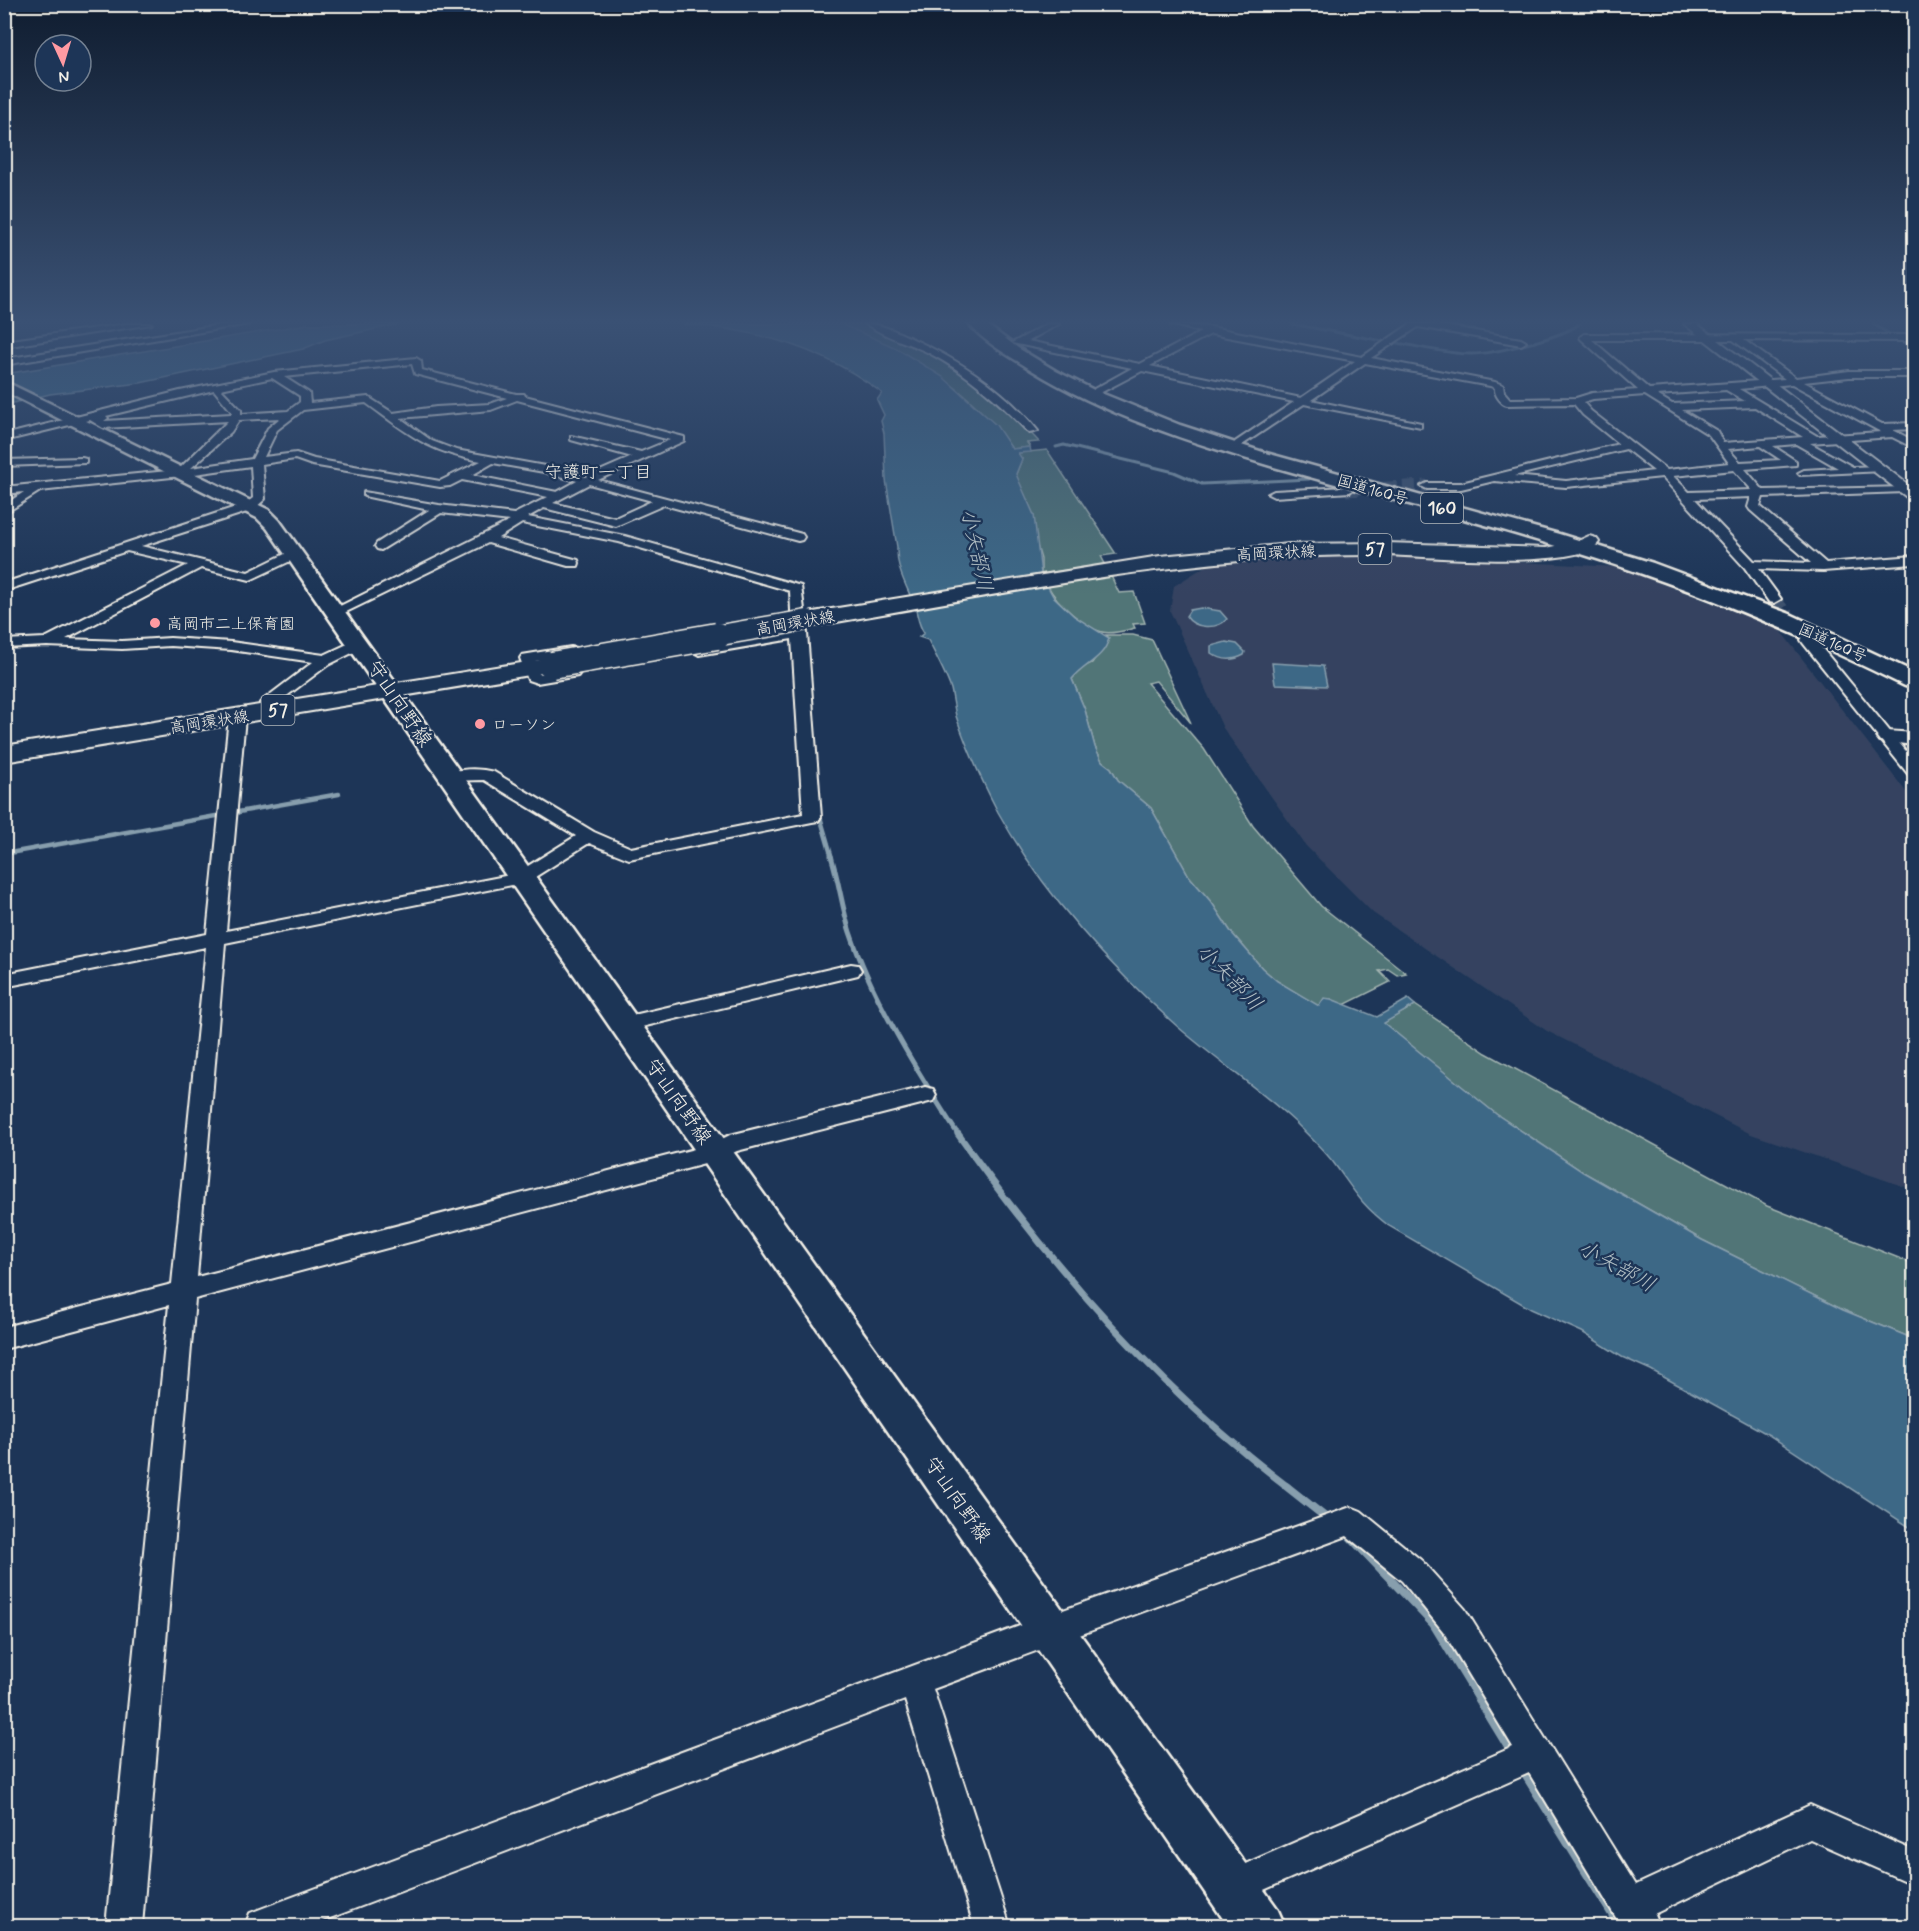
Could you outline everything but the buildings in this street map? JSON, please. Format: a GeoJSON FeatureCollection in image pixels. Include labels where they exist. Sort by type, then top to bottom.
{"type":"FeatureCollection","features":[{"type":"Feature","properties":{"kind":"highway","name":"国道160号"},"geometry":{"type":"LineString","coordinates":[[1136,414],[1179,431],[1257,455],[1585,545],[1758,609],[1863,655],[1914,681]]}},
{"type":"Feature","properties":{"kind":"highway","name":"国道160号"},"geometry":{"type":"LineString","coordinates":[[1155,414],[1239,444],[1724,587],[1821,624],[1914,669]]}},
{"type":"Feature","properties":{"kind":"main road","name":"守山向野線"},"geometry":{"type":"LineString","coordinates":[[63,414],[263,514],[273,524],[1259,1926]]}},
{"type":"Feature","properties":{"kind":"main road","name":"高岡環状線"},"geometry":{"type":"LineString","coordinates":[[4,754],[541,667],[1160,562],[1289,550],[1386,549],[1546,554],[1585,545]]}},
{"type":"Feature","properties":{"kind":"street"},"geometry":{"type":"LineString","coordinates":[[4,438],[94,414]]}},
{"type":"Feature","properties":{"kind":"street"},"geometry":{"type":"LineString","coordinates":[[116,414],[95,419],[103,425],[268,414]]}},
{"type":"Feature","properties":{"kind":"street"},"geometry":{"type":"LineString","coordinates":[[181,473],[201,451],[219,438],[236,414]]}},
{"type":"Feature","properties":{"kind":"street"},"geometry":{"type":"LineString","coordinates":[[4,587],[249,507],[259,499],[256,463],[273,428],[291,414]]}},
{"type":"Feature","properties":{"kind":"street"},"geometry":{"type":"LineString","coordinates":[[389,414],[428,443],[453,453],[545,469],[798,537]]}},
{"type":"Feature","properties":{"kind":"street"},"geometry":{"type":"LineString","coordinates":[[392,416],[406,414]]}},
{"type":"Feature","properties":{"kind":"street"},"geometry":{"type":"LineString","coordinates":[[516,518],[588,480],[680,439],[587,414]]}},
{"type":"Feature","properties":{"kind":"street"},"geometry":{"type":"LineString","coordinates":[[1017,414],[1033,431]]}},
{"type":"Feature","properties":{"kind":"street"},"geometry":{"type":"LineString","coordinates":[[1239,444],[1282,414]]}},
{"type":"Feature","properties":{"kind":"street"},"geometry":{"type":"LineString","coordinates":[[1364,414],[1417,425]]}},
{"type":"Feature","properties":{"kind":"street"},"geometry":{"type":"LineString","coordinates":[[1591,414],[1665,474],[1749,565],[1774,599]]}},
{"type":"Feature","properties":{"kind":"street"},"geometry":{"type":"LineString","coordinates":[[1682,414],[1713,433],[1720,446],[1759,492]]}},
{"type":"Feature","properties":{"kind":"street"},"geometry":{"type":"LineString","coordinates":[[1773,414],[1814,439]]}},
{"type":"Feature","properties":{"kind":"street"},"geometry":{"type":"LineString","coordinates":[[1807,414],[1910,493]]}},
{"type":"Feature","properties":{"kind":"street"},"geometry":{"type":"LineString","coordinates":[[1858,414],[1914,445]]}},
{"type":"Feature","properties":{"kind":"street"},"geometry":{"type":"LineString","coordinates":[[1879,427],[1914,426]]}},
{"type":"Feature","properties":{"kind":"street"},"geometry":{"type":"LineString","coordinates":[[1720,446],[1893,434]]}},
{"type":"Feature","properties":{"kind":"street"},"geometry":{"type":"LineString","coordinates":[[575,438],[642,456]]}},
{"type":"Feature","properties":{"kind":"street"},"geometry":{"type":"LineString","coordinates":[[1797,440],[1850,470]]}},
{"type":"Feature","properties":{"kind":"street"},"geometry":{"type":"LineString","coordinates":[[1762,443],[1828,491]]}},
{"type":"Feature","properties":{"kind":"street"},"geometry":{"type":"LineString","coordinates":[[1427,486],[1461,486],[1627,445]]}},
{"type":"Feature","properties":{"kind":"street"},"geometry":{"type":"LineString","coordinates":[[4,491],[181,473],[296,456],[312,462],[440,484],[491,460]]}},
{"type":"Feature","properties":{"kind":"street"},"geometry":{"type":"LineString","coordinates":[[4,463],[82,461]]}},
{"type":"Feature","properties":{"kind":"street"},"geometry":{"type":"LineString","coordinates":[[1494,478],[1566,484],[1736,466],[1792,464]]}},
{"type":"Feature","properties":{"kind":"street"},"geometry":{"type":"LineString","coordinates":[[1804,473],[1879,470]]}},
{"type":"Feature","properties":{"kind":"street"},"geometry":{"type":"LineString","coordinates":[[460,476],[557,495]]}},
{"type":"Feature","properties":{"kind":"street"},"geometry":{"type":"LineString","coordinates":[[412,501],[440,487],[440,484]]}},
{"type":"Feature","properties":{"kind":"street"},"geometry":{"type":"LineString","coordinates":[[4,511],[37,488]]}},
{"type":"Feature","properties":{"kind":"street"},"geometry":{"type":"LineString","coordinates":[[1274,494],[1346,490]]}},
{"type":"Feature","properties":{"kind":"street"},"geometry":{"type":"LineString","coordinates":[[1686,496],[1828,491],[1910,493]]}},
{"type":"Feature","properties":{"kind":"street"},"geometry":{"type":"LineString","coordinates":[[1759,492],[1754,507],[1823,567]]}},
{"type":"Feature","properties":{"kind":"street"},"geometry":{"type":"LineString","coordinates":[[368,494],[439,508],[516,518],[621,539],[796,589],[802,623],[812,817],[629,854],[588,836],[488,775],[476,774],[451,778]]}},
{"type":"Feature","properties":{"kind":"street"},"geometry":{"type":"LineString","coordinates":[[542,504],[616,522],[663,501]]}},
{"type":"Feature","properties":{"kind":"street"},"geometry":{"type":"LineString","coordinates":[[577,513],[590,506]]}},
{"type":"Feature","properties":{"kind":"street"},"geometry":{"type":"LineString","coordinates":[[381,546],[439,508]]}},
{"type":"Feature","properties":{"kind":"street"},"geometry":{"type":"LineString","coordinates":[[335,612],[487,539],[518,522],[516,518]]}},
{"type":"Feature","properties":{"kind":"street"},"geometry":{"type":"LineString","coordinates":[[487,539],[573,563]]}},
{"type":"Feature","properties":{"kind":"street"},"geometry":{"type":"LineString","coordinates":[[127,547],[250,576],[295,554]]}},
{"type":"Feature","properties":{"kind":"street"},"geometry":{"type":"LineString","coordinates":[[1749,565],[1823,567],[1914,560]]}},
{"type":"Feature","properties":{"kind":"street"},"geometry":{"type":"LineString","coordinates":[[47,642],[200,564]]}},
{"type":"Feature","properties":{"kind":"street"},"geometry":{"type":"LineString","coordinates":[[1808,640],[1914,771]]}},
{"type":"Feature","properties":{"kind":"street"},"geometry":{"type":"LineString","coordinates":[[4,644],[47,642],[122,645],[170,642],[231,646],[326,660]]}},
{"type":"Feature","properties":{"kind":"street"},"geometry":{"type":"LineString","coordinates":[[269,712],[268,703],[326,660],[345,648],[359,644]]}},
{"type":"Feature","properties":{"kind":"street"},"geometry":{"type":"LineString","coordinates":[[124,1926],[237,717]]}},
{"type":"Feature","properties":{"kind":"street"},"geometry":{"type":"LineString","coordinates":[[1887,737],[1914,738]]}},
{"type":"Feature","properties":{"kind":"street"},"geometry":{"type":"LineString","coordinates":[[4,981],[521,878],[588,836]]}},
{"type":"Feature","properties":{"kind":"street"},"geometry":{"type":"LineString","coordinates":[[625,1024],[851,969]]}},
{"type":"Feature","properties":{"kind":"street"},"geometry":{"type":"LineString","coordinates":[[4,1338],[716,1152],[730,1144],[926,1095]]}},
{"type":"Feature","properties":{"kind":"street"},"geometry":{"type":"LineString","coordinates":[[263,1926],[1049,1630],[1351,1521],[1412,1571],[1454,1620],[1635,1917],[1810,1822],[1914,1868]]}},
{"type":"Feature","properties":{"kind":"street"},"geometry":{"type":"LineString","coordinates":[[915,1682],[992,1926]]}},
{"type":"Feature","properties":{"kind":"street"},"geometry":{"type":"LineString","coordinates":[[1231,1887],[1537,1753]]}},
{"type":"Feature","properties":{"kind":"shaded area"},"geometry":{"type":"Polygon","coordinates":[[[1330,553],[1618,567],[1779,629],[1914,802],[1914,1190],[1751,1134],[1547,1031],[1373,913],[1306,846],[1223,728],[1170,611],[1174,586],[1215,560],[1330,553]]]}},
{"type":"Feature","properties":{"kind":"green space"},"geometry":{"type":"Polygon","coordinates":[[[984,414],[1013,414],[1039,442],[1027,443],[1030,447],[1012,449],[984,414]]]}},
{"type":"Feature","properties":{"kind":"green space"},"geometry":{"type":"Polygon","coordinates":[[[1047,450],[1116,554],[1101,556],[1105,564],[1041,574],[1041,559],[1016,474],[1022,459],[1017,453],[1047,450]]]}},
{"type":"Feature","properties":{"kind":"green space"},"geometry":{"type":"Polygon","coordinates":[[[1111,576],[1119,593],[1134,592],[1145,623],[1133,624],[1135,628],[1114,633],[1095,630],[1057,599],[1048,586],[1111,576]]]}},
{"type":"Feature","properties":{"kind":"green space"},"geometry":{"type":"Polygon","coordinates":[[[1106,635],[1133,635],[1152,640],[1191,723],[1156,681],[1147,683],[1204,749],[1253,826],[1321,906],[1406,973],[1397,975],[1388,969],[1379,971],[1390,982],[1344,1005],[1331,999],[1319,1007],[1277,981],[1262,968],[1231,932],[1212,903],[1189,876],[1151,808],[1118,780],[1111,768],[1102,761],[1095,747],[1085,710],[1072,679],[1081,668],[1092,663],[1109,638],[1106,635]]]}},
{"type":"Feature","properties":{"kind":"green space"},"geometry":{"type":"Polygon","coordinates":[[[1415,1005],[1486,1053],[1767,1206],[1914,1264],[1914,1339],[1843,1310],[1702,1240],[1583,1172],[1496,1114],[1383,1023],[1415,1005]]]}},
{"type":"Feature","properties":{"kind":"water","name":"小矢部川"},"geometry":{"type":"Polygon","coordinates":[[[984,414],[996,425],[1012,449],[1030,447],[1031,452],[1018,453],[1022,459],[1016,474],[1034,515],[1041,574],[1053,596],[1074,616],[1109,638],[1099,656],[1072,679],[1085,710],[1095,747],[1102,761],[1111,768],[1118,780],[1151,808],[1189,876],[1212,903],[1231,932],[1262,968],[1277,981],[1319,1006],[1324,998],[1331,999],[1377,1017],[1408,999],[1415,1005],[1384,1023],[1496,1114],[1583,1172],[1702,1240],[1843,1310],[1914,1339],[1914,1530],[1769,1435],[1651,1370],[1622,1357],[1582,1332],[1531,1309],[1389,1226],[1364,1203],[1329,1157],[1295,1122],[1178,1027],[1102,954],[1036,872],[998,812],[970,753],[956,716],[951,689],[943,670],[928,640],[919,637],[924,633],[898,563],[886,480],[884,433],[881,421],[884,415],[984,414]]]}},
{"type":"Feature","properties":{"kind":"water"},"geometry":{"type":"Polygon","coordinates":[[[1201,608],[1220,611],[1227,619],[1223,623],[1212,626],[1194,624],[1186,616],[1190,610],[1201,608]]]}},
{"type":"Feature","properties":{"kind":"water"},"geometry":{"type":"Polygon","coordinates":[[[1226,642],[1237,644],[1245,652],[1244,655],[1227,659],[1211,653],[1211,646],[1226,642]]]}},
{"type":"Feature","properties":{"kind":"water"},"geometry":{"type":"Polygon","coordinates":[[[1272,663],[1323,666],[1327,686],[1275,684],[1272,663]]]}},
{"type":"Feature","properties":{"kind":"waterway"},"geometry":{"type":"LineString","coordinates":[[1056,447],[1064,445],[1174,472],[1202,484],[1309,479]]}},
{"type":"Feature","properties":{"kind":"waterway"},"geometry":{"type":"LineString","coordinates":[[4,854],[339,794]]}},
{"type":"Feature","properties":{"kind":"waterway"},"geometry":{"type":"LineString","coordinates":[[819,813],[832,858]]}},
{"type":"Feature","properties":{"kind":"waterway"},"geometry":{"type":"LineString","coordinates":[[831,856],[850,932],[871,985],[913,1063],[959,1136]]}},
{"type":"Feature","properties":{"kind":"waterway"},"geometry":{"type":"LineString","coordinates":[[958,1134],[1069,1278],[1151,1367],[1195,1409],[1288,1487]]}},
{"type":"Feature","properties":{"kind":"waterway"},"geometry":{"type":"LineString","coordinates":[[1286,1486],[1329,1520]]}},
{"type":"Feature","properties":{"kind":"waterway"},"geometry":{"type":"LineString","coordinates":[[1350,1537],[1433,1624],[1512,1754]]}},
{"type":"Feature","properties":{"kind":"waterway"},"geometry":{"type":"LineString","coordinates":[[1522,1770],[1619,1926]]}},
{"type":"Feature","properties":{"kind":"tunnel"},"geometry":{"type":"LineString","coordinates":[[1346,490],[1427,486]]}},
{"type":"Feature","properties":{"kind":"tunnel"},"geometry":{"type":"LineString","coordinates":[[1774,599],[1801,632]]}},
{"type":"Feature","properties":{"kind":"place","name":"高岡市二上保育園"},"geometry":{"type":"Point","coordinates":[155,623]}},
{"type":"Feature","properties":{"kind":"place","name":"ローソン"},"geometry":{"type":"Point","coordinates":[480,724]}},
{"type":"Feature","properties":{"kind":"district","name":"守護町一丁目"},"geometry":{"type":"Point","coordinates":[598,472]}}]}
